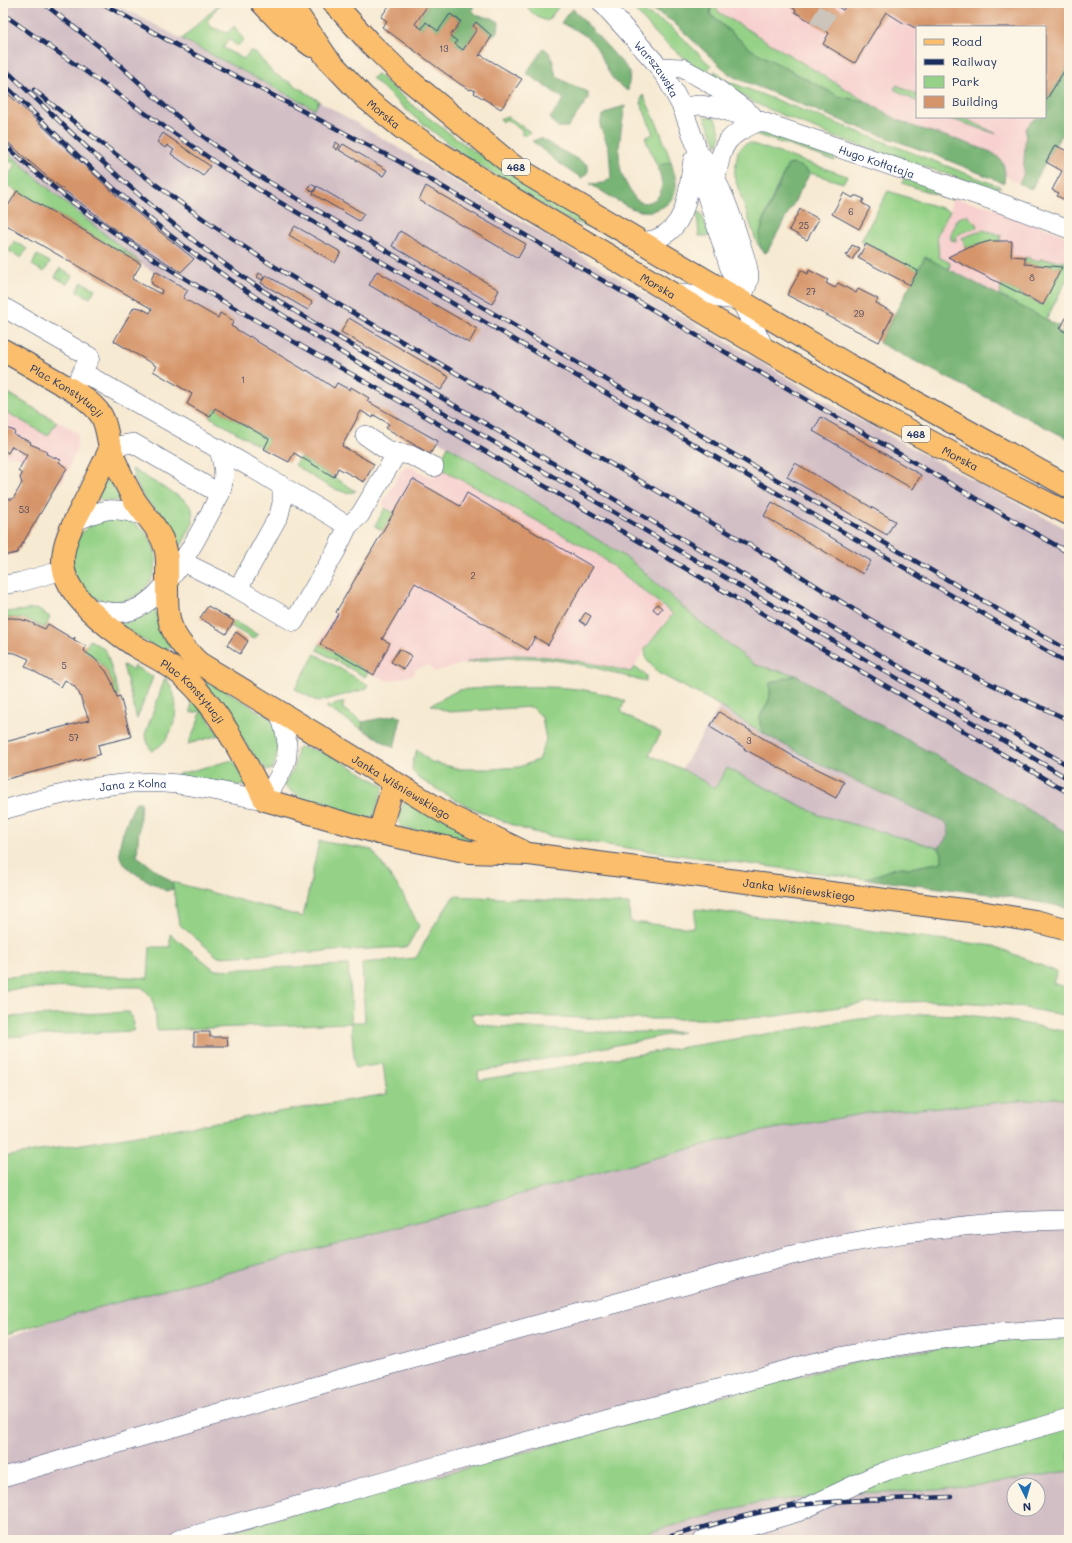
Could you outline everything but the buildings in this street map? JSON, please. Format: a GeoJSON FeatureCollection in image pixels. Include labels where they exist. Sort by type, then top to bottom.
{"type":"FeatureCollection","features":[{"type":"Feature","properties":{"kind":"main road"},"geometry":{"type":"LineString","coordinates":[[262,3],[281,23],[327,58]]}},
{"type":"Feature","properties":{"kind":"main road","name":"Morska"},"geometry":{"type":"LineString","coordinates":[[290,3],[327,58],[364,97],[402,128],[435,150],[507,195],[765,349],[884,417],[1069,514]]}},
{"type":"Feature","properties":{"kind":"main road","name":"468"},"geometry":{"type":"LineString","coordinates":[[334,3],[369,42],[403,75],[512,164],[847,364],[1069,487]]}},
{"type":"Feature","properties":{"kind":"main road","name":"Plac Konstytucji"},"geometry":{"type":"LineString","coordinates":[[3,350],[77,381],[87,400],[101,415],[111,447],[125,484],[132,497],[161,535],[167,555],[166,602],[168,618],[172,630],[179,642],[199,663],[279,712]]}},
{"type":"Feature","properties":{"kind":"main road","name":"Plac Konstytucji"},"geometry":{"type":"LineString","coordinates":[[111,447],[74,522],[64,550],[63,570],[67,580],[76,594],[90,609],[119,635],[178,672],[199,692],[225,728],[265,800]]}},
{"type":"Feature","properties":{"kind":"main road","name":"Janka Wiśniewskiego"},"geometry":{"type":"LineString","coordinates":[[279,712],[450,816],[529,854]]}},
{"type":"Feature","properties":{"kind":"main road"},"geometry":{"type":"LineString","coordinates":[[379,833],[394,783]]}},
{"type":"Feature","properties":{"kind":"main road","name":"Janka Wiśniewskiego"},"geometry":{"type":"LineString","coordinates":[[265,800],[379,833],[469,852],[529,854],[986,913],[1035,921],[1069,930]]}},
{"type":"Feature","properties":{"kind":"street","name":"Warszawska"},"geometry":{"type":"LineString","coordinates":[[602,3],[659,67],[682,107],[696,145],[705,190],[740,300],[765,349]]}},
{"type":"Feature","properties":{"kind":"street"},"geometry":{"type":"LineString","coordinates":[[659,67],[682,68],[708,82],[760,121],[739,130],[726,142],[716,178]]}},
{"type":"Feature","properties":{"kind":"street","name":"Hugo Kołłątaja"},"geometry":{"type":"LineString","coordinates":[[682,107],[700,105],[713,107],[760,121],[1009,206],[1069,229]]}},
{"type":"Feature","properties":{"kind":"street"},"geometry":{"type":"LineString","coordinates":[[641,241],[656,240],[670,231],[679,220],[689,193],[696,145]]}},
{"type":"Feature","properties":{"kind":"street","name":"Warszawska"},"geometry":{"type":"LineString","coordinates":[[696,145],[716,178],[727,203],[746,263],[749,275],[748,285],[740,300]]}},
{"type":"Feature","properties":{"kind":"street"},"geometry":{"type":"LineString","coordinates":[[672,293],[740,300]]}},
{"type":"Feature","properties":{"kind":"street"},"geometry":{"type":"LineString","coordinates":[[3,307],[90,357],[77,381],[219,450],[282,485],[348,526]]}},
{"type":"Feature","properties":{"kind":"street"},"geometry":{"type":"LineString","coordinates":[[365,435],[385,449],[410,455],[434,467]]}},
{"type":"Feature","properties":{"kind":"street"},"geometry":{"type":"LineString","coordinates":[[111,447],[133,443],[220,494]]}},
{"type":"Feature","properties":{"kind":"street"},"geometry":{"type":"LineString","coordinates":[[90,609],[118,613],[132,610],[144,604],[167,582],[183,562],[220,494],[223,483],[224,469],[219,450]]}},
{"type":"Feature","properties":{"kind":"street"},"geometry":{"type":"LineString","coordinates":[[183,562],[238,589],[294,622],[336,551],[348,526],[360,515],[397,453]]}},
{"type":"Feature","properties":{"kind":"street"},"geometry":{"type":"LineString","coordinates":[[238,589],[279,515],[282,504],[282,485]]}},
{"type":"Feature","properties":{"kind":"street"},"geometry":{"type":"LineString","coordinates":[[74,522],[98,511],[108,509],[126,510],[148,516]]}},
{"type":"Feature","properties":{"kind":"street"},"geometry":{"type":"LineString","coordinates":[[3,585],[21,582],[63,570]]}},
{"type":"Feature","properties":{"kind":"street"},"geometry":{"type":"LineString","coordinates":[[265,800],[285,764],[287,749],[283,724],[279,712]]}},
{"type":"Feature","properties":{"kind":"street","name":"Jana z Kolna"},"geometry":{"type":"LineString","coordinates":[[3,810],[88,788],[112,784],[134,783],[178,784],[265,800]]}},
{"type":"Feature","properties":{"kind":"street"},"geometry":{"type":"LineString","coordinates":[[3,1477],[343,1378],[794,1255],[862,1240],[928,1230],[998,1223],[1069,1220]]}},
{"type":"Feature","properties":{"kind":"street"},"geometry":{"type":"LineString","coordinates":[[178,1540],[419,1470],[812,1363],[878,1349],[952,1337],[1008,1332],[1069,1330]]}},
{"type":"Feature","properties":{"kind":"street"},"geometry":{"type":"LineString","coordinates":[[703,1540],[798,1512],[871,1477],[903,1465],[1069,1419]]}},
{"type":"Feature","properties":{"kind":"shaded area"},"geometry":{"type":"Polygon","coordinates":[[[3,3],[114,3],[314,109],[319,101],[845,412],[1069,530],[1069,906],[922,882],[791,845],[682,769],[746,663],[596,553],[438,467],[448,446],[367,401],[369,397],[351,387],[350,390],[337,383],[334,388],[307,370],[306,371],[250,336],[249,337],[231,326],[221,313],[218,318],[183,298],[187,291],[34,202],[35,201],[10,172],[12,173],[16,165],[3,157],[3,3]]]}},
{"type":"Feature","properties":{"kind":"shaded area"},"geometry":{"type":"Polygon","coordinates":[[[700,3],[1069,3],[1069,127],[1054,146],[1031,190],[976,161],[925,141],[700,3]]]}},
{"type":"Feature","properties":{"kind":"shaded area"},"geometry":{"type":"Polygon","coordinates":[[[952,198],[1000,209],[1069,238],[1069,275],[1046,320],[925,257],[950,211],[952,198]]]}},
{"type":"Feature","properties":{"kind":"shaded area"},"geometry":{"type":"Polygon","coordinates":[[[3,389],[78,433],[76,451],[62,483],[19,457],[3,456],[3,389]]]}},
{"type":"Feature","properties":{"kind":"shaded area"},"geometry":{"type":"Polygon","coordinates":[[[409,466],[433,478],[438,467],[596,553],[673,615],[648,644],[631,672],[573,659],[519,655],[488,657],[434,672],[430,665],[415,669],[415,673],[412,675],[389,681],[374,675],[318,643],[394,513],[385,508],[383,503],[401,471],[405,467],[409,466]]]}},
{"type":"Feature","properties":{"kind":"shaded area"},"geometry":{"type":"Polygon","coordinates":[[[1055,1098],[1069,1100],[1069,1540],[3,1540],[3,1339],[63,1317],[745,1134],[868,1113],[1055,1098]]]}},
{"type":"Feature","properties":{"kind":"green space"},"geometry":{"type":"Polygon","coordinates":[[[220,3],[207,21],[211,27],[227,33],[234,26],[244,40],[237,46],[229,39],[223,48],[244,59],[250,51],[256,53],[273,73],[319,101],[315,109],[182,39],[220,3]]]}},
{"type":"Feature","properties":{"kind":"green space"},"geometry":{"type":"Polygon","coordinates":[[[429,3],[475,3],[472,10],[478,16],[492,18],[499,22],[498,31],[492,36],[476,22],[473,26],[477,29],[463,50],[455,44],[450,36],[461,21],[450,14],[438,31],[426,23],[422,29],[415,24],[429,3]]]}},
{"type":"Feature","properties":{"kind":"green space"},"geometry":{"type":"Polygon","coordinates":[[[525,3],[561,3],[548,21],[534,15],[525,3]]]}},
{"type":"Feature","properties":{"kind":"green space"},"geometry":{"type":"Polygon","coordinates":[[[640,3],[712,3],[710,15],[752,50],[838,96],[867,102],[898,120],[915,127],[991,152],[1003,163],[1005,172],[1004,183],[935,155],[845,122],[736,78],[729,74],[672,21],[640,3]]]}},
{"type":"Feature","properties":{"kind":"green space"},"geometry":{"type":"Polygon","coordinates":[[[712,3],[720,13],[867,102],[838,96],[752,50],[710,14],[712,3]]]}},
{"type":"Feature","properties":{"kind":"green space"},"geometry":{"type":"Polygon","coordinates":[[[629,4],[670,26],[711,66],[704,74],[661,39],[629,4]]]}},
{"type":"Feature","properties":{"kind":"green space"},"geometry":{"type":"Polygon","coordinates":[[[573,9],[627,68],[630,73],[628,91],[611,76],[592,42],[580,32],[561,23],[573,9]]]}},
{"type":"Feature","properties":{"kind":"green space"},"geometry":{"type":"Polygon","coordinates":[[[544,48],[551,55],[555,73],[559,78],[588,92],[588,99],[568,127],[557,127],[550,118],[564,99],[526,73],[544,48]]]}},
{"type":"Feature","properties":{"kind":"green space"},"geometry":{"type":"Polygon","coordinates":[[[1069,63],[1069,127],[1054,146],[1031,190],[1019,183],[1023,176],[1026,129],[1034,120],[1046,118],[1046,111],[1049,109],[1046,106],[1046,100],[1069,63]]]}},
{"type":"Feature","properties":{"kind":"green space"},"geometry":{"type":"Polygon","coordinates":[[[715,71],[727,81],[1001,187],[996,189],[989,188],[834,137],[759,105],[710,79],[715,71]]]}},
{"type":"Feature","properties":{"kind":"green space"},"geometry":{"type":"Polygon","coordinates":[[[377,74],[417,109],[472,150],[620,240],[598,230],[563,218],[459,152],[412,115],[372,78],[377,74]]]}},
{"type":"Feature","properties":{"kind":"green space"},"geometry":{"type":"Polygon","coordinates":[[[897,85],[916,94],[916,101],[894,89],[897,85]]]}},
{"type":"Feature","properties":{"kind":"green space"},"geometry":{"type":"Polygon","coordinates":[[[643,95],[659,128],[671,162],[657,166],[645,138],[653,134],[641,103],[643,95]]]}},
{"type":"Feature","properties":{"kind":"green space"},"geometry":{"type":"Polygon","coordinates":[[[625,106],[619,155],[622,174],[633,195],[637,200],[644,203],[655,200],[659,196],[662,187],[657,166],[671,162],[675,174],[676,187],[674,194],[667,204],[656,210],[636,210],[619,202],[590,184],[604,183],[611,178],[609,149],[600,126],[602,116],[614,109],[625,106]]]}},
{"type":"Feature","properties":{"kind":"green space"},"geometry":{"type":"Polygon","coordinates":[[[507,116],[530,132],[526,136],[521,134],[523,131],[505,119],[503,122],[500,119],[507,116]]]}},
{"type":"Feature","properties":{"kind":"green space"},"geometry":{"type":"Polygon","coordinates":[[[704,116],[715,118],[721,135],[717,145],[704,116]]]}},
{"type":"Feature","properties":{"kind":"green space"},"geometry":{"type":"Polygon","coordinates":[[[948,118],[964,118],[997,134],[948,118]]]}},
{"type":"Feature","properties":{"kind":"green space"},"geometry":{"type":"Polygon","coordinates":[[[759,131],[835,155],[835,161],[749,132],[759,131]]]}},
{"type":"Feature","properties":{"kind":"green space"},"geometry":{"type":"Polygon","coordinates":[[[541,138],[588,165],[588,172],[582,178],[560,164],[532,141],[541,138]]]}},
{"type":"Feature","properties":{"kind":"green space"},"geometry":{"type":"Polygon","coordinates":[[[750,143],[847,176],[843,183],[810,173],[802,167],[788,165],[776,189],[762,224],[760,241],[761,246],[765,252],[767,252],[764,253],[757,243],[734,176],[738,151],[745,144],[750,143]]]}},
{"type":"Feature","properties":{"kind":"green space"},"geometry":{"type":"Polygon","coordinates":[[[3,148],[63,201],[141,264],[3,182],[16,165],[3,157],[3,148]]]}},
{"type":"Feature","properties":{"kind":"green space"},"geometry":{"type":"Polygon","coordinates":[[[794,164],[802,167],[810,173],[767,252],[765,252],[761,248],[759,237],[788,165],[794,164]]]}},
{"type":"Feature","properties":{"kind":"green space"},"geometry":{"type":"Polygon","coordinates":[[[904,178],[948,192],[952,200],[902,183],[904,178]]]}},
{"type":"Feature","properties":{"kind":"green space"},"geometry":{"type":"Polygon","coordinates":[[[888,191],[950,211],[937,234],[939,257],[950,263],[949,270],[925,257],[917,271],[861,241],[888,191]]]}},
{"type":"Feature","properties":{"kind":"green space"},"geometry":{"type":"Polygon","coordinates":[[[697,212],[701,213],[710,236],[699,236],[697,212]]]}},
{"type":"Feature","properties":{"kind":"green space"},"geometry":{"type":"Polygon","coordinates":[[[967,215],[977,225],[976,228],[961,233],[956,237],[956,241],[951,240],[951,234],[958,218],[967,215]]]}},
{"type":"Feature","properties":{"kind":"green space"},"geometry":{"type":"Polygon","coordinates":[[[983,230],[1001,235],[1000,241],[986,242],[966,248],[962,238],[983,230]]]}},
{"type":"Feature","properties":{"kind":"green space"},"geometry":{"type":"Polygon","coordinates":[[[14,241],[27,249],[21,258],[9,251],[14,241]]]}},
{"type":"Feature","properties":{"kind":"green space"},"geometry":{"type":"Polygon","coordinates":[[[37,255],[50,262],[44,272],[32,265],[37,255]]]}},
{"type":"Feature","properties":{"kind":"green space"},"geometry":{"type":"Polygon","coordinates":[[[925,257],[1059,326],[1057,330],[1069,337],[1069,439],[879,343],[925,257]]]}},
{"type":"Feature","properties":{"kind":"green space"},"geometry":{"type":"Polygon","coordinates":[[[1025,257],[1030,258],[1030,260],[1040,261],[1040,259],[1069,262],[1069,275],[1046,320],[1000,296],[1001,284],[1042,305],[1061,267],[1025,264],[1025,257]]]}},
{"type":"Feature","properties":{"kind":"green space"},"geometry":{"type":"Polygon","coordinates":[[[60,268],[72,276],[67,284],[55,277],[60,268]]]}},
{"type":"Feature","properties":{"kind":"green space"},"geometry":{"type":"Polygon","coordinates":[[[82,282],[95,289],[90,298],[77,291],[82,282]]]}},
{"type":"Feature","properties":{"kind":"green space"},"geometry":{"type":"Polygon","coordinates":[[[3,390],[57,422],[48,436],[3,410],[3,390]]]}},
{"type":"Feature","properties":{"kind":"green space"},"geometry":{"type":"Polygon","coordinates":[[[215,408],[269,439],[264,449],[210,417],[215,408]]]}},
{"type":"Feature","properties":{"kind":"green space"},"geometry":{"type":"Polygon","coordinates":[[[448,446],[630,560],[694,617],[755,665],[796,675],[770,683],[770,696],[760,718],[760,723],[766,735],[710,700],[658,673],[646,659],[645,649],[673,614],[596,553],[438,467],[448,446]]]}},
{"type":"Feature","properties":{"kind":"green space"},"geometry":{"type":"Polygon","coordinates":[[[300,457],[356,491],[350,493],[342,491],[316,479],[295,465],[300,457]]]}},
{"type":"Feature","properties":{"kind":"green space"},"geometry":{"type":"Polygon","coordinates":[[[111,469],[122,501],[104,501],[98,496],[111,469]]]}},
{"type":"Feature","properties":{"kind":"green space"},"geometry":{"type":"Polygon","coordinates":[[[132,469],[185,500],[192,508],[193,523],[179,550],[174,534],[167,523],[161,514],[142,494],[132,469]]]}},
{"type":"Feature","properties":{"kind":"green space"},"geometry":{"type":"Polygon","coordinates":[[[385,508],[394,513],[383,531],[375,526],[385,508]]]}},
{"type":"Feature","properties":{"kind":"green space"},"geometry":{"type":"Polygon","coordinates":[[[114,518],[130,521],[144,530],[153,544],[156,560],[153,576],[144,590],[130,599],[114,602],[98,599],[84,590],[75,576],[72,560],[75,544],[84,530],[98,521],[114,518]]]}},
{"type":"Feature","properties":{"kind":"green space"},"geometry":{"type":"Polygon","coordinates":[[[37,609],[50,617],[45,628],[26,619],[6,617],[5,612],[37,609]]]}},
{"type":"Feature","properties":{"kind":"green space"},"geometry":{"type":"Polygon","coordinates":[[[155,609],[161,630],[170,646],[165,654],[119,624],[136,620],[155,609]]]}},
{"type":"Feature","properties":{"kind":"green space"},"geometry":{"type":"Polygon","coordinates":[[[234,621],[258,635],[253,639],[231,626],[234,621]]]}},
{"type":"Feature","properties":{"kind":"green space"},"geometry":{"type":"Polygon","coordinates":[[[90,640],[104,649],[107,653],[119,695],[116,696],[106,669],[84,650],[90,640]]]}},
{"type":"Feature","properties":{"kind":"green space"},"geometry":{"type":"Polygon","coordinates":[[[320,644],[368,672],[365,677],[317,650],[320,644]]]}},
{"type":"Feature","properties":{"kind":"green space"},"geometry":{"type":"Polygon","coordinates":[[[315,654],[368,685],[366,689],[318,702],[295,689],[315,654]]]}},
{"type":"Feature","properties":{"kind":"green space"},"geometry":{"type":"Polygon","coordinates":[[[518,655],[575,660],[631,672],[634,667],[646,675],[646,681],[641,681],[588,666],[546,659],[515,658],[465,663],[488,657],[518,655]]]}},
{"type":"Feature","properties":{"kind":"green space"},"geometry":{"type":"Polygon","coordinates":[[[123,665],[132,670],[134,666],[153,677],[137,719],[123,665]]]}},
{"type":"Feature","properties":{"kind":"green space"},"geometry":{"type":"Polygon","coordinates":[[[195,671],[271,719],[276,732],[278,751],[271,770],[267,770],[257,760],[195,671]]]}},
{"type":"Feature","properties":{"kind":"green space"},"geometry":{"type":"Polygon","coordinates":[[[796,675],[1069,834],[1069,908],[1005,896],[866,879],[892,869],[901,867],[911,868],[942,862],[942,854],[939,848],[949,834],[947,824],[820,764],[766,735],[760,723],[760,718],[770,696],[770,683],[796,675]]]}},
{"type":"Feature","properties":{"kind":"green space"},"geometry":{"type":"Polygon","coordinates":[[[165,678],[171,686],[174,696],[176,707],[175,718],[172,729],[167,738],[160,746],[151,751],[145,735],[165,678]]]}},
{"type":"Feature","properties":{"kind":"green space"},"geometry":{"type":"Polygon","coordinates":[[[495,687],[578,689],[625,701],[621,710],[625,715],[661,733],[649,755],[682,769],[715,788],[727,768],[819,815],[939,848],[942,854],[942,862],[911,868],[901,867],[866,879],[647,851],[549,836],[523,829],[459,802],[418,778],[412,769],[413,760],[417,750],[431,762],[461,769],[519,767],[538,760],[546,740],[542,717],[532,707],[449,712],[431,705],[458,690],[495,687]]]}},
{"type":"Feature","properties":{"kind":"green space"},"geometry":{"type":"Polygon","coordinates":[[[191,696],[202,709],[219,735],[188,744],[197,725],[201,711],[191,713],[191,696]]]}},
{"type":"Feature","properties":{"kind":"green space"},"geometry":{"type":"Polygon","coordinates":[[[345,702],[343,709],[363,722],[362,729],[326,707],[345,702]]]}},
{"type":"Feature","properties":{"kind":"green space"},"geometry":{"type":"Polygon","coordinates":[[[396,715],[401,718],[394,748],[362,729],[363,722],[396,715]]]}},
{"type":"Feature","properties":{"kind":"green space"},"geometry":{"type":"Polygon","coordinates":[[[300,747],[311,749],[333,757],[384,786],[374,816],[365,820],[322,807],[302,798],[283,785],[294,769],[297,749],[300,747]]]}},
{"type":"Feature","properties":{"kind":"green space"},"geometry":{"type":"Polygon","coordinates":[[[233,760],[248,785],[242,786],[175,775],[233,760]]]}},
{"type":"Feature","properties":{"kind":"green space"},"geometry":{"type":"Polygon","coordinates":[[[408,800],[504,847],[402,828],[399,822],[400,813],[403,804],[408,800]]]}},
{"type":"Feature","properties":{"kind":"green space"},"geometry":{"type":"Polygon","coordinates":[[[136,802],[141,802],[137,856],[172,882],[173,889],[166,891],[131,870],[122,861],[120,855],[121,840],[136,802]]]}},
{"type":"Feature","properties":{"kind":"green space"},"geometry":{"type":"Polygon","coordinates":[[[319,841],[372,850],[401,891],[419,926],[407,947],[218,957],[179,924],[172,882],[303,917],[319,841]]]}},
{"type":"Feature","properties":{"kind":"green space"},"geometry":{"type":"Polygon","coordinates":[[[454,896],[629,904],[630,922],[694,928],[696,909],[994,946],[1057,972],[1053,983],[1069,989],[1069,1016],[1008,1005],[940,1001],[868,1003],[769,1017],[721,1019],[612,1019],[471,1014],[476,1023],[491,1026],[597,1032],[683,1032],[478,1072],[479,1080],[859,1019],[920,1014],[968,1015],[999,1019],[1069,1032],[1069,1100],[1055,1098],[868,1113],[745,1134],[63,1317],[3,1335],[3,1157],[387,1094],[383,1064],[355,1068],[351,1023],[157,1030],[152,1000],[150,995],[141,987],[74,987],[3,990],[3,977],[69,974],[148,978],[150,947],[170,947],[170,934],[215,970],[348,965],[352,1005],[351,1022],[365,1022],[362,963],[416,958],[435,924],[454,896]]]}},
{"type":"Feature","properties":{"kind":"green space"},"geometry":{"type":"Polygon","coordinates":[[[129,1012],[134,1023],[133,1031],[3,1037],[3,1017],[129,1012]]]}},
{"type":"Feature","properties":{"kind":"green space"},"geometry":{"type":"Polygon","coordinates":[[[1069,1338],[1069,1413],[817,1497],[759,1502],[620,1540],[203,1540],[305,1510],[314,1511],[786,1379],[883,1356],[1007,1340],[1069,1338]]]}},
{"type":"Feature","properties":{"kind":"green space"},"geometry":{"type":"Polygon","coordinates":[[[1069,1427],[1069,1471],[1031,1477],[1006,1477],[1006,1481],[937,1490],[855,1493],[886,1480],[984,1451],[995,1451],[1055,1433],[1069,1427]]]}},
{"type":"Feature","properties":{"kind":"tunnel"},"geometry":{"type":"LineString","coordinates":[[818,27],[832,4]]}},
{"type":"Feature","properties":{"kind":"railway"},"geometry":{"type":"LineString","coordinates":[[43,3],[101,48],[165,106],[197,132],[252,172],[1069,651]]}},
{"type":"Feature","properties":{"kind":"railway"},"geometry":{"type":"LineString","coordinates":[[102,3],[169,41],[400,162],[1069,553]]}},
{"type":"Feature","properties":{"kind":"railway"},"geometry":{"type":"LineString","coordinates":[[3,14],[218,164],[264,193],[1069,664]]}},
{"type":"Feature","properties":{"kind":"railway"},"geometry":{"type":"LineString","coordinates":[[3,67],[139,195],[202,247],[265,292],[314,323],[1069,766]]}},
{"type":"Feature","properties":{"kind":"railway"},"geometry":{"type":"LineString","coordinates":[[3,83],[86,163],[163,230],[215,269],[295,323],[349,357],[1069,779]]}},
{"type":"Feature","properties":{"kind":"railway"},"geometry":{"type":"LineString","coordinates":[[34,90],[94,138],[185,206],[280,270],[777,561],[898,636],[1011,694],[1069,720]]}},
{"type":"Feature","properties":{"kind":"railway"},"geometry":{"type":"LineString","coordinates":[[3,143],[49,184],[97,221],[200,288],[413,409],[1069,793]]}},
{"type":"Feature","properties":{"kind":"railway"},"geometry":{"type":"LineString","coordinates":[[657,1540],[742,1517],[793,1506],[852,1501],[951,1497]]}}]}
